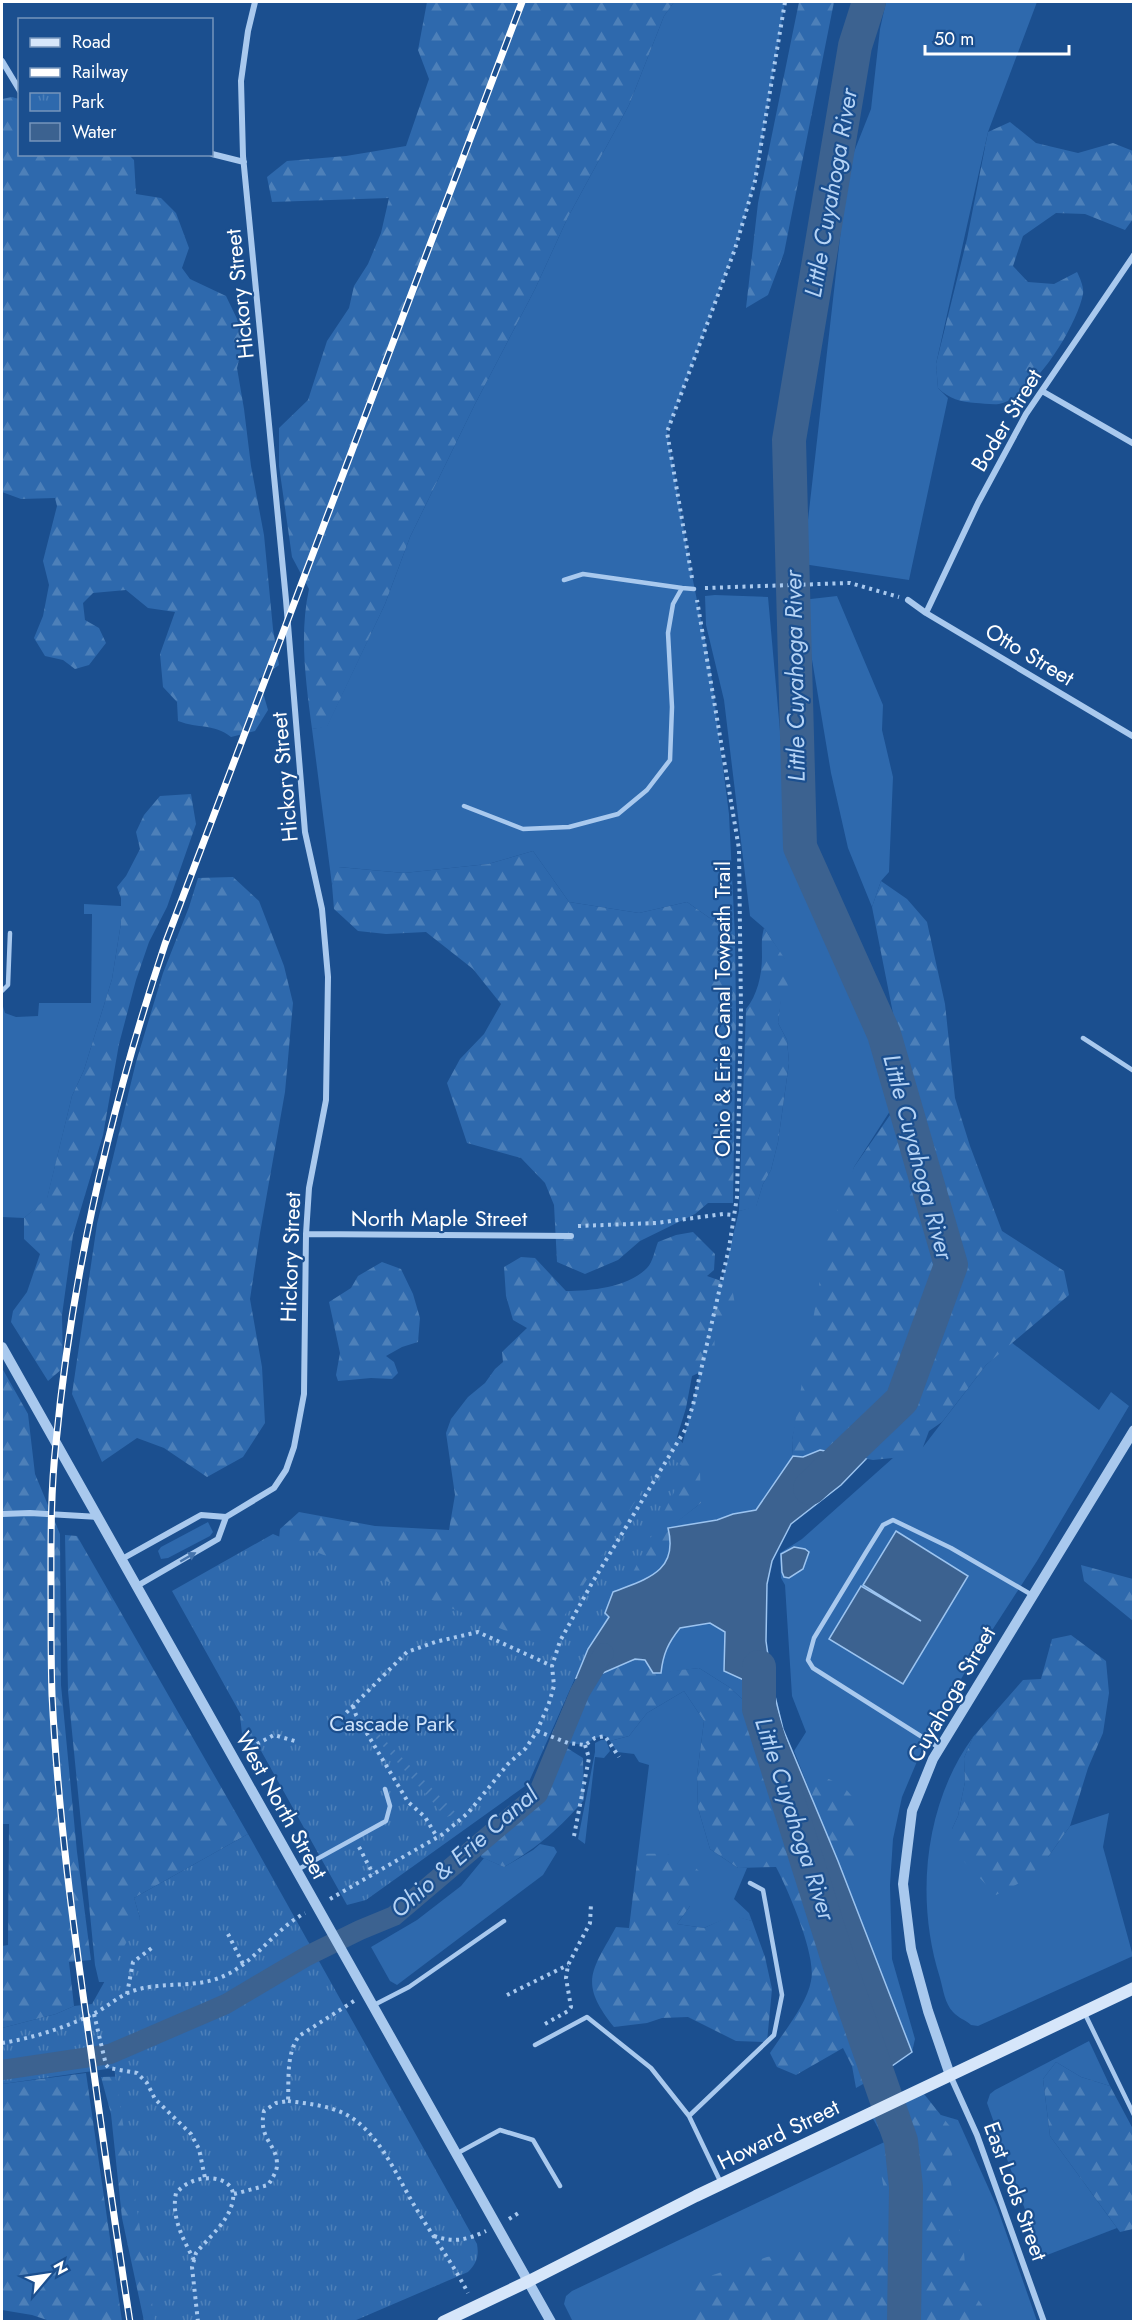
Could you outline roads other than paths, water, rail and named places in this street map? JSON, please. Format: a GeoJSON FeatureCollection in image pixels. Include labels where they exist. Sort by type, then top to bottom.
{"type":"FeatureCollection","features":[{"type":"Feature","properties":{"kind":"main road","name":"Howard Street"},"geometry":{"type":"LineString","coordinates":[[443,2322],[722,2184],[1134,1988]]}},
{"type":"Feature","properties":{"kind":"street","name":"Hickory Street"},"geometry":{"type":"LineString","coordinates":[[226,1517],[274,1488],[286,1470],[294,1447],[304,1395],[306,1234],[309,1188],[326,1100],[328,977],[322,909],[305,832],[286,600],[244,162],[242,81],[248,31],[255,2]]}},
{"type":"Feature","properties":{"kind":"street"},"geometry":{"type":"LineString","coordinates":[[2,61],[18,88]]}},
{"type":"Feature","properties":{"kind":"street"},"geometry":{"type":"LineString","coordinates":[[213,154],[244,162]]}},
{"type":"Feature","properties":{"kind":"street","name":"Boder Street"},"geometry":{"type":"LineString","coordinates":[[926,613],[983,493],[1026,414],[1134,255]]}},
{"type":"Feature","properties":{"kind":"street"},"geometry":{"type":"LineString","coordinates":[[1042,391],[1134,444]]}},
{"type":"Feature","properties":{"kind":"street","name":"Otto Street"},"geometry":{"type":"LineString","coordinates":[[908,600],[1134,737]]}},
{"type":"Feature","properties":{"kind":"street","name":"North Maple Street"},"geometry":{"type":"LineString","coordinates":[[306,1234],[571,1236]]}},
{"type":"Feature","properties":{"kind":"street","name":"West North Street"},"geometry":{"type":"LineString","coordinates":[[2,1347],[374,2005],[550,2322]]}},
{"type":"Feature","properties":{"kind":"street","name":"Cuyahoga Street"},"geometry":{"type":"LineString","coordinates":[[950,2075],[911,1949],[903,1884],[912,1811],[933,1759],[1134,1430]]}},
{"type":"Feature","properties":{"kind":"street"},"geometry":{"type":"LineString","coordinates":[[2,1514],[30,1513],[99,1517]]}},
{"type":"Feature","properties":{"kind":"street"},"geometry":{"type":"LineString","coordinates":[[122,1559],[201,1515],[226,1517],[218,1539],[137,1586]]}},
{"type":"Feature","properties":{"kind":"street","name":"East Lods Street"},"geometry":{"type":"LineString","coordinates":[[950,2075],[977,2135],[1044,2322]]}},
{"type":"Feature","properties":{"kind":"lane"},"geometry":{"type":"LineString","coordinates":[[564,580],[583,574],[694,589]]}},
{"type":"Feature","properties":{"kind":"lane"},"geometry":{"type":"LineString","coordinates":[[464,807],[523,829],[569,827],[618,814],[647,790],[670,760],[672,698],[668,633],[673,604],[682,588]]}},
{"type":"Feature","properties":{"kind":"lane"},"geometry":{"type":"LineString","coordinates":[[2,991],[8,985],[10,933]]}},
{"type":"Feature","properties":{"kind":"lane"},"geometry":{"type":"LineString","coordinates":[[1083,1038],[1134,1071]]}},
{"type":"Feature","properties":{"kind":"lane"},"geometry":{"type":"LineString","coordinates":[[940,1748],[813,1668],[808,1660],[814,1638],[883,1525],[894,1520],[951,1548],[1032,1595]]}},
{"type":"Feature","properties":{"kind":"lane"},"geometry":{"type":"LineString","coordinates":[[297,1870],[386,1821],[390,1806],[385,1789]]}},
{"type":"Feature","properties":{"kind":"lane"},"geometry":{"type":"LineString","coordinates":[[689,2116],[774,2035],[782,1995],[763,1890],[750,1883]]}},
{"type":"Feature","properties":{"kind":"lane"},"geometry":{"type":"LineString","coordinates":[[374,2005],[409,1986],[504,1921]]}},
{"type":"Feature","properties":{"kind":"lane"},"geometry":{"type":"LineString","coordinates":[[1084,2012],[1134,2115]]}},
{"type":"Feature","properties":{"kind":"lane"},"geometry":{"type":"LineString","coordinates":[[535,2045],[587,2017],[651,2068],[689,2116],[722,2184]]}},
{"type":"Feature","properties":{"kind":"lane"},"geometry":{"type":"LineString","coordinates":[[456,2154],[500,2130],[533,2140],[560,2186]]}},
{"type":"Feature","properties":{"kind":"water"},"geometry":{"type":"Polygon","coordinates":[[[820,1450],[866,1459],[841,1485],[791,1524],[772,1561],[767,1584],[766,1641],[772,1684],[783,1729],[838,1861],[912,2052],[879,2075],[822,1908],[759,1709],[744,1680],[724,1671],[725,1632],[710,1623],[680,1628],[667,1649],[661,1673],[653,1673],[645,1660],[635,1659],[603,1673],[576,1678],[588,1649],[609,1617],[605,1613],[613,1592],[648,1578],[664,1564],[669,1555],[668,1528],[717,1520],[733,1514],[756,1510],[793,1456],[803,1457],[820,1450]]]}},
{"type":"Feature","properties":{"kind":"water"},"geometry":{"type":"Polygon","coordinates":[[[896,1531],[968,1576],[903,1684],[829,1639],[861,1586],[921,1621],[863,1585],[896,1531]]]}},
{"type":"Feature","properties":{"kind":"water"},"geometry":{"type":"Polygon","coordinates":[[[794,1547],[809,1552],[803,1569],[789,1578],[784,1577],[781,1554],[794,1547]]]}},
{"type":"Feature","properties":{"kind":"waterway","name":"Little Cuyahoga River"},"geometry":{"type":"LineString","coordinates":[[810,1488],[902,1400],[951,1265],[884,1034],[800,847],[789,440],[855,46],[869,2]]}},
{"type":"Feature","properties":{"kind":"waterway","name":"Ohio & Erie Canal"},"geometry":{"type":"LineString","coordinates":[[2,2070],[110,2054],[226,2004],[307,1956],[394,1916],[538,1794],[580,1692],[604,1653]]}},
{"type":"Feature","properties":{"kind":"waterway","name":"Little Cuyahoga River"},"geometry":{"type":"LineString","coordinates":[[759,1667],[759,1709],[840,1966],[901,2141],[906,2187],[904,2322]]}},
{"type":"Feature","properties":{"kind":"railway"},"geometry":{"type":"LineString","coordinates":[[130,2322],[73,1918],[62,1829],[52,1695],[53,1483],[63,1379],[72,1316],[96,1190],[111,1128],[127,1066],[165,944],[522,2]]}},
{"type":"Feature","properties":{"kind":"park label","name":"Cascade Park"},"geometry":{"type":"Point","coordinates":[392,1723]}}]}
